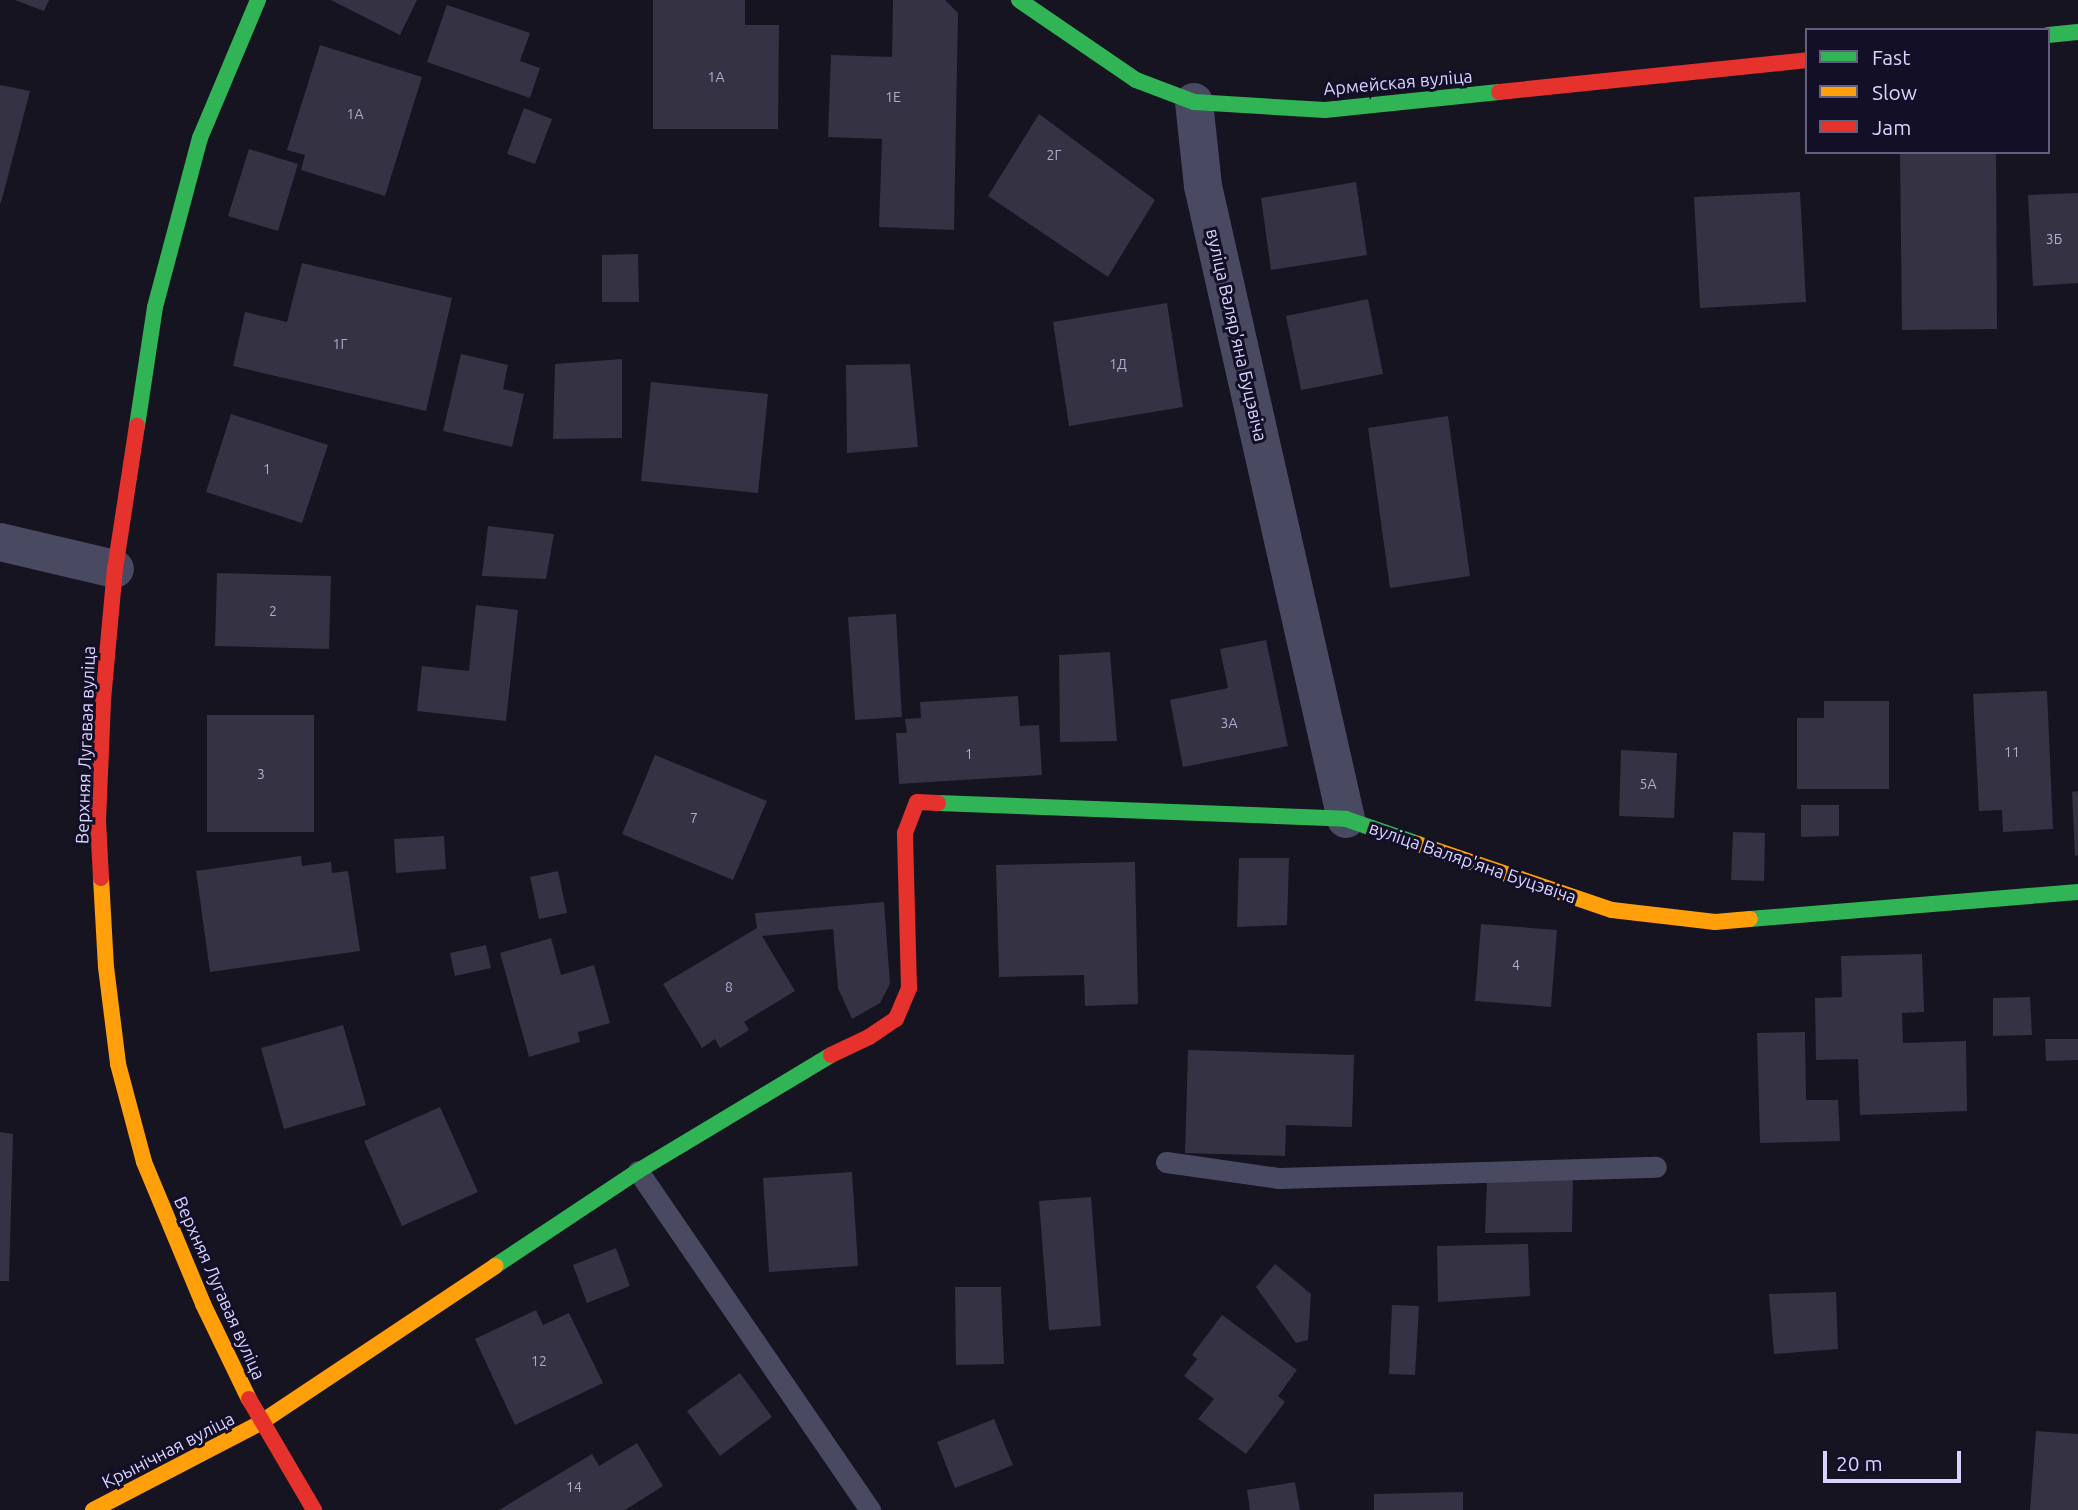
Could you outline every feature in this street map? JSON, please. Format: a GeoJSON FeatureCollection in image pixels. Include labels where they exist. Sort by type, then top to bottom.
{"type":"FeatureCollection","features":[{"type":"Feature","properties":{"kind":"street","name":"Верхняя Лугавая вуліца"},"geometry":{"type":"LineString","coordinates":[[258,0],[239,39],[200,138],[155,307],[115,569],[103,700],[98,821],[106,967],[118,1064],[144,1161],[203,1304],[260,1423],[314,1510]]}},
{"type":"Feature","properties":{"kind":"street","name":"Армейская вуліца"},"geometry":{"type":"LineString","coordinates":[[1019,0],[1136,80],[1194,102],[1325,110],[1805,60]]}},
{"type":"Feature","properties":{"kind":"street"},"geometry":{"type":"LineString","coordinates":[[2050,35],[2078,32]]}},
{"type":"Feature","properties":{"kind":"street","name":"вуліца Валяр'яна Буцэвіча"},"geometry":{"type":"LineString","coordinates":[[1194,102],[1203,186],[1346,819],[1612,910],[1715,922],[2078,892]]}},
{"type":"Feature","properties":{"kind":"street"},"geometry":{"type":"LineString","coordinates":[[0,542],[115,569]]}},
{"type":"Feature","properties":{"kind":"street","name":"Крынічная вуліца"},"geometry":{"type":"LineString","coordinates":[[93,1510],[260,1423],[638,1171],[823,1059],[869,1037],[896,1019],[909,988],[905,833],[917,802],[1346,819]]}},
{"type":"Feature","properties":{"kind":"lane"},"geometry":{"type":"LineString","coordinates":[[1166,1163],[1279,1178],[1656,1167]]}},
{"type":"Feature","properties":{"kind":"lane"},"geometry":{"type":"LineString","coordinates":[[638,1171],[870,1510]]}},
{"type":"Feature","properties":{"kind":"building"},"geometry":{"type":"Polygon","coordinates":[[[15,0],[49,0],[44,11],[15,0]]]}},
{"type":"Feature","properties":{"kind":"building"},"geometry":{"type":"Polygon","coordinates":[[[331,0],[417,0],[400,35],[331,0]]]}},
{"type":"Feature","properties":{"kind":"building"},"geometry":{"type":"Polygon","coordinates":[[[653,0],[745,0],[745,25],[779,25],[778,129],[653,129],[653,0]]]}},
{"type":"Feature","properties":{"kind":"building"},"geometry":{"type":"Polygon","coordinates":[[[893,0],[945,0],[958,13],[954,230],[879,227],[882,139],[828,137],[831,55],[892,57],[893,0]]]}},
{"type":"Feature","properties":{"kind":"building"},"geometry":{"type":"Polygon","coordinates":[[[447,5],[530,33],[520,61],[540,68],[530,98],[427,62],[447,5]]]}},
{"type":"Feature","properties":{"kind":"building"},"geometry":{"type":"Polygon","coordinates":[[[320,45],[422,77],[385,196],[301,170],[305,155],[287,150],[320,45]]]}},
{"type":"Feature","properties":{"kind":"building"},"geometry":{"type":"Polygon","coordinates":[[[0,85],[30,91],[1,203],[0,203],[0,85]]]}},
{"type":"Feature","properties":{"kind":"building"},"geometry":{"type":"Polygon","coordinates":[[[524,108],[552,119],[535,164],[507,154],[524,108]]]}},
{"type":"Feature","properties":{"kind":"building"},"geometry":{"type":"Polygon","coordinates":[[[1039,114],[1155,200],[1108,277],[988,196],[1039,114]]]}},
{"type":"Feature","properties":{"kind":"building"},"geometry":{"type":"Polygon","coordinates":[[[249,149],[298,164],[278,231],[228,216],[249,149]]]}},
{"type":"Feature","properties":{"kind":"building"},"geometry":{"type":"Polygon","coordinates":[[[1900,154],[1996,154],[1997,329],[1902,330],[1900,154]]]}},
{"type":"Feature","properties":{"kind":"building"},"geometry":{"type":"Polygon","coordinates":[[[1356,182],[1367,255],[1271,270],[1261,198],[1356,182]]]}},
{"type":"Feature","properties":{"kind":"building"},"geometry":{"type":"Polygon","coordinates":[[[1800,192],[1806,302],[1700,308],[1694,197],[1800,192]]]}},
{"type":"Feature","properties":{"kind":"building"},"geometry":{"type":"Polygon","coordinates":[[[2078,193],[2078,283],[2033,286],[2028,195],[2078,193]]]}},
{"type":"Feature","properties":{"kind":"building"},"geometry":{"type":"Polygon","coordinates":[[[638,254],[639,302],[602,302],[602,255],[638,254]]]}},
{"type":"Feature","properties":{"kind":"building"},"geometry":{"type":"Polygon","coordinates":[[[302,263],[452,298],[426,411],[233,366],[245,312],[287,322],[302,263]]]}},
{"type":"Feature","properties":{"kind":"building"},"geometry":{"type":"Polygon","coordinates":[[[1368,299],[1383,374],[1301,390],[1286,316],[1368,299]]]}},
{"type":"Feature","properties":{"kind":"building"},"geometry":{"type":"Polygon","coordinates":[[[1167,303],[1183,407],[1069,426],[1053,322],[1167,303]]]}},
{"type":"Feature","properties":{"kind":"building"},"geometry":{"type":"Polygon","coordinates":[[[461,354],[508,365],[503,389],[524,394],[512,447],[443,431],[461,354]]]}},
{"type":"Feature","properties":{"kind":"building"},"geometry":{"type":"Polygon","coordinates":[[[622,359],[622,438],[553,439],[555,364],[622,359]]]}},
{"type":"Feature","properties":{"kind":"building"},"geometry":{"type":"Polygon","coordinates":[[[910,364],[918,447],[847,453],[846,365],[910,364]]]}},
{"type":"Feature","properties":{"kind":"building"},"geometry":{"type":"Polygon","coordinates":[[[651,382],[768,394],[758,493],[641,481],[651,382]]]}},
{"type":"Feature","properties":{"kind":"building"},"geometry":{"type":"Polygon","coordinates":[[[231,414],[328,445],[302,523],[206,492],[231,414]]]}},
{"type":"Feature","properties":{"kind":"building"},"geometry":{"type":"Polygon","coordinates":[[[1448,416],[1470,576],[1390,588],[1368,428],[1448,416]]]}},
{"type":"Feature","properties":{"kind":"building"},"geometry":{"type":"Polygon","coordinates":[[[488,526],[554,534],[546,579],[482,576],[488,526]]]}},
{"type":"Feature","properties":{"kind":"building"},"geometry":{"type":"Polygon","coordinates":[[[217,573],[331,576],[329,649],[215,646],[217,573]]]}},
{"type":"Feature","properties":{"kind":"building"},"geometry":{"type":"Polygon","coordinates":[[[476,605],[518,610],[506,721],[417,711],[422,666],[469,671],[476,605]]]}},
{"type":"Feature","properties":{"kind":"building"},"geometry":{"type":"Polygon","coordinates":[[[896,614],[902,717],[855,720],[848,617],[896,614]]]}},
{"type":"Feature","properties":{"kind":"building"},"geometry":{"type":"Polygon","coordinates":[[[1266,640],[1288,746],[1183,767],[1170,700],[1228,688],[1220,649],[1266,640]]]}},
{"type":"Feature","properties":{"kind":"building"},"geometry":{"type":"Polygon","coordinates":[[[1110,652],[1117,741],[1060,742],[1059,655],[1110,652]]]}},
{"type":"Feature","properties":{"kind":"building"},"geometry":{"type":"Polygon","coordinates":[[[2047,691],[2053,829],[2003,832],[2002,810],[1979,811],[1973,694],[2047,691]]]}},
{"type":"Feature","properties":{"kind":"building"},"geometry":{"type":"Polygon","coordinates":[[[1018,696],[1020,726],[1039,725],[1042,775],[899,784],[896,733],[907,733],[905,719],[921,718],[920,702],[1018,696]]]}},
{"type":"Feature","properties":{"kind":"building"},"geometry":{"type":"Polygon","coordinates":[[[1824,701],[1889,701],[1889,789],[1797,789],[1797,718],[1824,718],[1824,701]]]}},
{"type":"Feature","properties":{"kind":"building"},"geometry":{"type":"Polygon","coordinates":[[[207,715],[314,715],[314,832],[207,832],[207,715]]]}},
{"type":"Feature","properties":{"kind":"building"},"geometry":{"type":"Polygon","coordinates":[[[1621,750],[1677,753],[1674,818],[1619,816],[1621,750]]]}},
{"type":"Feature","properties":{"kind":"building"},"geometry":{"type":"Polygon","coordinates":[[[655,755],[767,801],[733,880],[622,834],[655,755]]]}},
{"type":"Feature","properties":{"kind":"building"},"geometry":{"type":"Polygon","coordinates":[[[2078,791],[2078,855],[2075,856],[2072,792],[2078,791]]]}},
{"type":"Feature","properties":{"kind":"building"},"geometry":{"type":"Polygon","coordinates":[[[1801,805],[1839,805],[1839,836],[1801,837],[1801,805]]]}},
{"type":"Feature","properties":{"kind":"building"},"geometry":{"type":"Polygon","coordinates":[[[1733,832],[1765,833],[1764,881],[1731,880],[1733,832]]]}},
{"type":"Feature","properties":{"kind":"building"},"geometry":{"type":"Polygon","coordinates":[[[444,836],[446,869],[396,873],[394,839],[444,836]]]}},
{"type":"Feature","properties":{"kind":"building"},"geometry":{"type":"Polygon","coordinates":[[[301,856],[302,866],[331,862],[332,873],[348,871],[360,951],[210,972],[196,871],[301,856]]]}},
{"type":"Feature","properties":{"kind":"building"},"geometry":{"type":"Polygon","coordinates":[[[1239,858],[1289,858],[1287,925],[1237,927],[1239,858]]]}},
{"type":"Feature","properties":{"kind":"building"},"geometry":{"type":"Polygon","coordinates":[[[1135,862],[1138,1004],[1085,1006],[1084,975],[999,977],[996,865],[1135,862]]]}},
{"type":"Feature","properties":{"kind":"building"},"geometry":{"type":"Polygon","coordinates":[[[558,871],[567,913],[539,919],[530,877],[558,871]]]}},
{"type":"Feature","properties":{"kind":"building"},"geometry":{"type":"Polygon","coordinates":[[[884,902],[890,984],[880,1003],[852,1019],[838,988],[833,929],[762,936],[795,991],[744,1022],[749,1030],[720,1048],[715,1039],[702,1048],[663,984],[757,928],[755,913],[884,902]]]}},
{"type":"Feature","properties":{"kind":"building"},"geometry":{"type":"Polygon","coordinates":[[[1481,924],[1557,930],[1551,1007],[1475,1001],[1481,924]]]}},
{"type":"Feature","properties":{"kind":"building"},"geometry":{"type":"Polygon","coordinates":[[[551,938],[561,975],[594,965],[610,1023],[578,1032],[580,1042],[529,1057],[500,953],[551,938]]]}},
{"type":"Feature","properties":{"kind":"building"},"geometry":{"type":"Polygon","coordinates":[[[486,945],[491,968],[455,976],[450,953],[486,945]]]}},
{"type":"Feature","properties":{"kind":"building"},"geometry":{"type":"Polygon","coordinates":[[[1922,954],[1924,1012],[1902,1013],[1903,1043],[1966,1041],[1967,1111],[1860,1115],[1858,1059],[1816,1060],[1815,998],[1842,997],[1841,956],[1922,954]]]}},
{"type":"Feature","properties":{"kind":"building"},"geometry":{"type":"Polygon","coordinates":[[[2030,997],[2032,1035],[1993,1036],[1993,998],[2030,997]]]}},
{"type":"Feature","properties":{"kind":"building"},"geometry":{"type":"Polygon","coordinates":[[[343,1025],[366,1105],[284,1129],[261,1048],[343,1025]]]}},
{"type":"Feature","properties":{"kind":"building"},"geometry":{"type":"Polygon","coordinates":[[[1805,1032],[1806,1100],[1838,1100],[1840,1141],[1760,1143],[1757,1033],[1805,1032]]]}},
{"type":"Feature","properties":{"kind":"building"},"geometry":{"type":"Polygon","coordinates":[[[2045,1039],[2078,1039],[2078,1060],[2046,1061],[2045,1039]]]}},
{"type":"Feature","properties":{"kind":"building"},"geometry":{"type":"Polygon","coordinates":[[[1188,1050],[1354,1055],[1352,1127],[1286,1125],[1285,1156],[1185,1153],[1188,1050]]]}},
{"type":"Feature","properties":{"kind":"building"},"geometry":{"type":"Polygon","coordinates":[[[440,1107],[478,1192],[402,1226],[364,1141],[440,1107]]]}},
{"type":"Feature","properties":{"kind":"building"},"geometry":{"type":"Polygon","coordinates":[[[0,1132],[13,1134],[9,1281],[0,1281],[0,1132]]]}},
{"type":"Feature","properties":{"kind":"building"},"geometry":{"type":"Polygon","coordinates":[[[852,1172],[858,1266],[769,1272],[763,1178],[852,1172]]]}},
{"type":"Feature","properties":{"kind":"building"},"geometry":{"type":"Polygon","coordinates":[[[1573,1178],[1572,1232],[1485,1233],[1487,1180],[1573,1178]]]}},
{"type":"Feature","properties":{"kind":"building"},"geometry":{"type":"Polygon","coordinates":[[[1091,1197],[1101,1326],[1049,1330],[1039,1201],[1091,1197]]]}},
{"type":"Feature","properties":{"kind":"building"},"geometry":{"type":"Polygon","coordinates":[[[1528,1244],[1530,1296],[1438,1302],[1437,1246],[1528,1244]]]}},
{"type":"Feature","properties":{"kind":"building"},"geometry":{"type":"Polygon","coordinates":[[[616,1248],[630,1286],[587,1303],[573,1265],[616,1248]]]}},
{"type":"Feature","properties":{"kind":"building"},"geometry":{"type":"Polygon","coordinates":[[[1275,1264],[1311,1294],[1308,1340],[1296,1343],[1256,1287],[1275,1264]]]}},
{"type":"Feature","properties":{"kind":"building"},"geometry":{"type":"Polygon","coordinates":[[[955,1287],[1001,1287],[1004,1364],[956,1365],[955,1287]]]}},
{"type":"Feature","properties":{"kind":"building"},"geometry":{"type":"Polygon","coordinates":[[[1836,1292],[1838,1349],[1774,1354],[1769,1294],[1836,1292]]]}},
{"type":"Feature","properties":{"kind":"building"},"geometry":{"type":"Polygon","coordinates":[[[1392,1305],[1419,1306],[1415,1375],[1389,1374],[1392,1305]]]}},
{"type":"Feature","properties":{"kind":"building"},"geometry":{"type":"Polygon","coordinates":[[[536,1310],[543,1325],[569,1313],[603,1383],[515,1425],[475,1339],[536,1310]]]}},
{"type":"Feature","properties":{"kind":"building"},"geometry":{"type":"Polygon","coordinates":[[[1222,1315],[1297,1370],[1278,1396],[1285,1402],[1246,1454],[1198,1419],[1214,1399],[1184,1376],[1197,1359],[1192,1355],[1222,1315]]]}},
{"type":"Feature","properties":{"kind":"building"},"geometry":{"type":"Polygon","coordinates":[[[740,1373],[772,1417],[720,1456],[687,1411],[740,1373]]]}},
{"type":"Feature","properties":{"kind":"building"},"geometry":{"type":"Polygon","coordinates":[[[994,1419],[1013,1465],[955,1488],[937,1442],[994,1419]]]}},
{"type":"Feature","properties":{"kind":"building"},"geometry":{"type":"Polygon","coordinates":[[[2036,1431],[2078,1434],[2078,1510],[2030,1510],[2036,1431]]]}},
{"type":"Feature","properties":{"kind":"building"},"geometry":{"type":"Polygon","coordinates":[[[637,1443],[663,1486],[625,1510],[499,1510],[592,1454],[599,1466],[637,1443]]]}},
{"type":"Feature","properties":{"kind":"building"},"geometry":{"type":"Polygon","coordinates":[[[1295,1482],[1300,1510],[1250,1510],[1247,1490],[1295,1482]]]}},
{"type":"Feature","properties":{"kind":"building"},"geometry":{"type":"Polygon","coordinates":[[[1463,1492],[1463,1510],[1374,1510],[1374,1494],[1463,1492]]]}},
{"type":"Feature","properties":{"kind":"traffic: fast"},"geometry":{"type":"LineString","coordinates":[[137,426],[155,307],[200,138],[258,0]]}},
{"type":"Feature","properties":{"kind":"traffic: fast"},"geometry":{"type":"LineString","coordinates":[[1019,0],[1136,80],[1194,102],[1325,110],[1499,92]]}},
{"type":"Feature","properties":{"kind":"traffic: fast"},"geometry":{"type":"LineString","coordinates":[[2050,35],[2078,32]]}},
{"type":"Feature","properties":{"kind":"traffic: fast"},"geometry":{"type":"LineString","coordinates":[[938,803],[1346,819],[1418,844]]}},
{"type":"Feature","properties":{"kind":"traffic: fast"},"geometry":{"type":"LineString","coordinates":[[1750,919],[2078,892]]}},
{"type":"Feature","properties":{"kind":"traffic: fast"},"geometry":{"type":"LineString","coordinates":[[495,1266],[638,1171],[831,1055]]}},
{"type":"Feature","properties":{"kind":"traffic: slow"},"geometry":{"type":"LineString","coordinates":[[1418,844],[1612,910],[1715,922],[1750,919]]}},
{"type":"Feature","properties":{"kind":"traffic: slow"},"geometry":{"type":"LineString","coordinates":[[101,878],[106,967],[118,1064],[144,1162],[203,1304],[249,1399]]}},
{"type":"Feature","properties":{"kind":"traffic: slow"},"geometry":{"type":"LineString","coordinates":[[93,1510],[260,1423],[495,1266]]}},
{"type":"Feature","properties":{"kind":"traffic: jam"},"geometry":{"type":"LineString","coordinates":[[1499,92],[1805,60]]}},
{"type":"Feature","properties":{"kind":"traffic: jam"},"geometry":{"type":"LineString","coordinates":[[101,878],[98,821],[103,700],[115,569],[137,426]]}},
{"type":"Feature","properties":{"kind":"traffic: jam"},"geometry":{"type":"LineString","coordinates":[[831,1055],[869,1037],[896,1019],[909,988],[905,833],[917,802],[938,803]]}},
{"type":"Feature","properties":{"kind":"traffic: jam"},"geometry":{"type":"LineString","coordinates":[[249,1399],[314,1510]]}}]}
